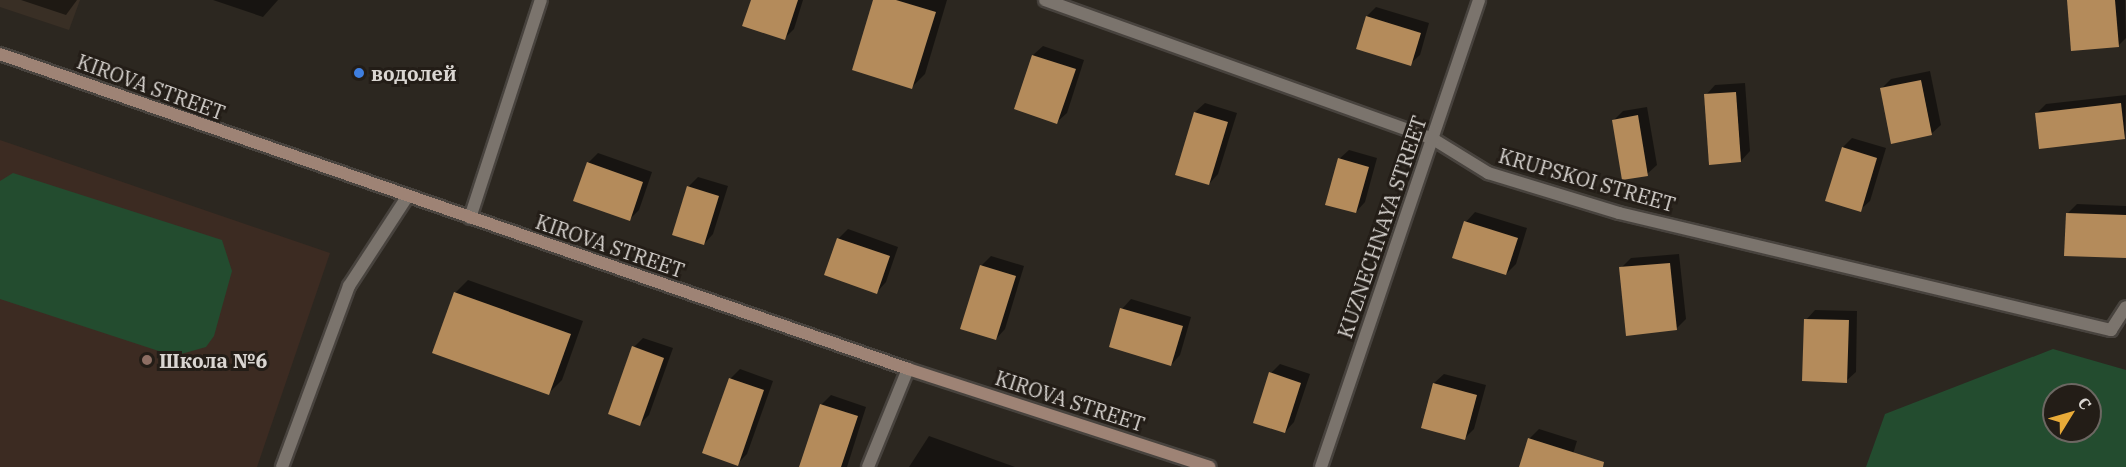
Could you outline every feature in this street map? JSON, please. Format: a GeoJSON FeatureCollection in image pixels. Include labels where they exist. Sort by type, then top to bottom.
{"type":"FeatureCollection","features":[{"type":"Feature","properties":{"kind":"street"},"geometry":{"type":"LineString","coordinates":[[470,218],[541,0]]}},
{"type":"Feature","properties":{"kind":"street","name":"KRUPSKOI STREET"},"geometry":{"type":"LineString","coordinates":[[1045,0],[1433,139],[1488,173],[1619,213],[2111,330],[2126,307]]}},
{"type":"Feature","properties":{"kind":"street","name":"KUZNECHNAYA STREET"},"geometry":{"type":"LineString","coordinates":[[1321,467],[1479,0]]}},
{"type":"Feature","properties":{"kind":"street","name":"KIROVA STREET"},"geometry":{"type":"LineString","coordinates":[[0,54],[908,369],[1209,467]]}},
{"type":"Feature","properties":{"kind":"street"},"geometry":{"type":"LineString","coordinates":[[282,467],[349,286],[407,197]]}},
{"type":"Feature","properties":{"kind":"street"},"geometry":{"type":"LineString","coordinates":[[868,467],[908,369]]}},
{"type":"Feature","properties":{"kind":"shaded area"},"geometry":{"type":"Polygon","coordinates":[[[0,0],[80,0],[69,30],[0,7],[0,0]]]}},
{"type":"Feature","properties":{"kind":"shaded area","name":"Школа №6"},"geometry":{"type":"Polygon","coordinates":[[[0,140],[330,253],[257,467],[0,467],[0,140]]]}},
{"type":"Feature","properties":{"kind":"green space"},"geometry":{"type":"Polygon","coordinates":[[[13,173],[222,240],[232,271],[214,336],[206,347],[174,356],[0,299],[0,181],[13,173]]]}},
{"type":"Feature","properties":{"kind":"green space"},"geometry":{"type":"Polygon","coordinates":[[[2053,349],[2126,370],[2126,467],[1866,467],[1885,414],[2053,349]]]}},
{"type":"Feature","properties":{"kind":"building"},"geometry":{"type":"Polygon","coordinates":[[[751,0],[798,0],[785,40],[742,26],[751,0]]]}},
{"type":"Feature","properties":{"kind":"building"},"geometry":{"type":"Polygon","coordinates":[[[873,0],[896,0],[936,12],[912,89],[852,70],[873,0]]]}},
{"type":"Feature","properties":{"kind":"building"},"geometry":{"type":"Polygon","coordinates":[[[2067,0],[2115,0],[2119,47],[2071,51],[2067,0]]]}},
{"type":"Feature","properties":{"kind":"building"},"geometry":{"type":"Polygon","coordinates":[[[1366,16],[1421,33],[1411,66],[1356,49],[1366,16]]]}},
{"type":"Feature","properties":{"kind":"building"},"geometry":{"type":"Polygon","coordinates":[[[1032,55],[1076,69],[1057,124],[1014,109],[1032,55]]]}},
{"type":"Feature","properties":{"kind":"building"},"geometry":{"type":"Polygon","coordinates":[[[1921,80],[1932,135],[1891,144],[1880,88],[1921,80]]]}},
{"type":"Feature","properties":{"kind":"building"},"geometry":{"type":"Polygon","coordinates":[[[1736,92],[1741,162],[1709,165],[1704,94],[1736,92]]]}},
{"type":"Feature","properties":{"kind":"building"},"geometry":{"type":"Polygon","coordinates":[[[2121,103],[2125,139],[2039,149],[2035,113],[2121,103]]]}},
{"type":"Feature","properties":{"kind":"building"},"geometry":{"type":"Polygon","coordinates":[[[1194,112],[1228,122],[1209,185],[1175,175],[1194,112]]]}},
{"type":"Feature","properties":{"kind":"building"},"geometry":{"type":"Polygon","coordinates":[[[1638,115],[1648,176],[1622,180],[1612,120],[1638,115]]]}},
{"type":"Feature","properties":{"kind":"building"},"geometry":{"type":"Polygon","coordinates":[[[1842,147],[1877,158],[1861,212],[1825,201],[1842,147]]]}},
{"type":"Feature","properties":{"kind":"building"},"geometry":{"type":"Polygon","coordinates":[[[1338,158],[1369,167],[1356,213],[1325,205],[1338,158]]]}},
{"type":"Feature","properties":{"kind":"building"},"geometry":{"type":"Polygon","coordinates":[[[587,162],[643,182],[630,221],[573,201],[587,162]]]}},
{"type":"Feature","properties":{"kind":"building"},"geometry":{"type":"Polygon","coordinates":[[[687,186],[719,196],[704,245],[672,235],[687,186]]]}},
{"type":"Feature","properties":{"kind":"building"},"geometry":{"type":"Polygon","coordinates":[[[2066,213],[2126,215],[2126,258],[2064,256],[2066,213]]]}},
{"type":"Feature","properties":{"kind":"building"},"geometry":{"type":"Polygon","coordinates":[[[1464,221],[1518,238],[1506,275],[1452,258],[1464,221]]]}},
{"type":"Feature","properties":{"kind":"building"},"geometry":{"type":"Polygon","coordinates":[[[837,238],[890,256],[877,294],[824,275],[837,238]]]}},
{"type":"Feature","properties":{"kind":"building"},"geometry":{"type":"Polygon","coordinates":[[[1670,263],[1677,330],[1626,336],[1619,267],[1670,263]]]}},
{"type":"Feature","properties":{"kind":"building"},"geometry":{"type":"Polygon","coordinates":[[[980,265],[1016,276],[996,340],[960,329],[980,265]]]}},
{"type":"Feature","properties":{"kind":"building"},"geometry":{"type":"Polygon","coordinates":[[[454,292],[571,334],[549,395],[432,353],[454,292]]]}},
{"type":"Feature","properties":{"kind":"building"},"geometry":{"type":"Polygon","coordinates":[[[1120,308],[1183,326],[1171,366],[1109,347],[1120,308]]]}},
{"type":"Feature","properties":{"kind":"building"},"geometry":{"type":"Polygon","coordinates":[[[1804,319],[1849,320],[1847,383],[1802,381],[1804,319]]]}},
{"type":"Feature","properties":{"kind":"building"},"geometry":{"type":"Polygon","coordinates":[[[632,346],[664,358],[640,426],[608,414],[632,346]]]}},
{"type":"Feature","properties":{"kind":"building"},"geometry":{"type":"Polygon","coordinates":[[[1269,372],[1301,383],[1285,433],[1253,423],[1269,372]]]}},
{"type":"Feature","properties":{"kind":"building"},"geometry":{"type":"Polygon","coordinates":[[[729,378],[764,390],[738,466],[702,453],[729,378]]]}},
{"type":"Feature","properties":{"kind":"building"},"geometry":{"type":"Polygon","coordinates":[[[1433,383],[1477,395],[1465,440],[1421,428],[1433,383]]]}},
{"type":"Feature","properties":{"kind":"building"},"geometry":{"type":"Polygon","coordinates":[[[820,404],[858,416],[841,467],[799,467],[820,404]]]}},
{"type":"Feature","properties":{"kind":"building"},"geometry":{"type":"Polygon","coordinates":[[[1528,438],[1604,462],[1603,467],[1519,467],[1528,438]]]}},
{"type":"Feature","properties":{"kind":"place","name":"водолей"},"geometry":{"type":"Point","coordinates":[359,73]}},
{"type":"Feature","properties":{"kind":"place","name":"Школа №6"},"geometry":{"type":"Point","coordinates":[147,360]}}]}
